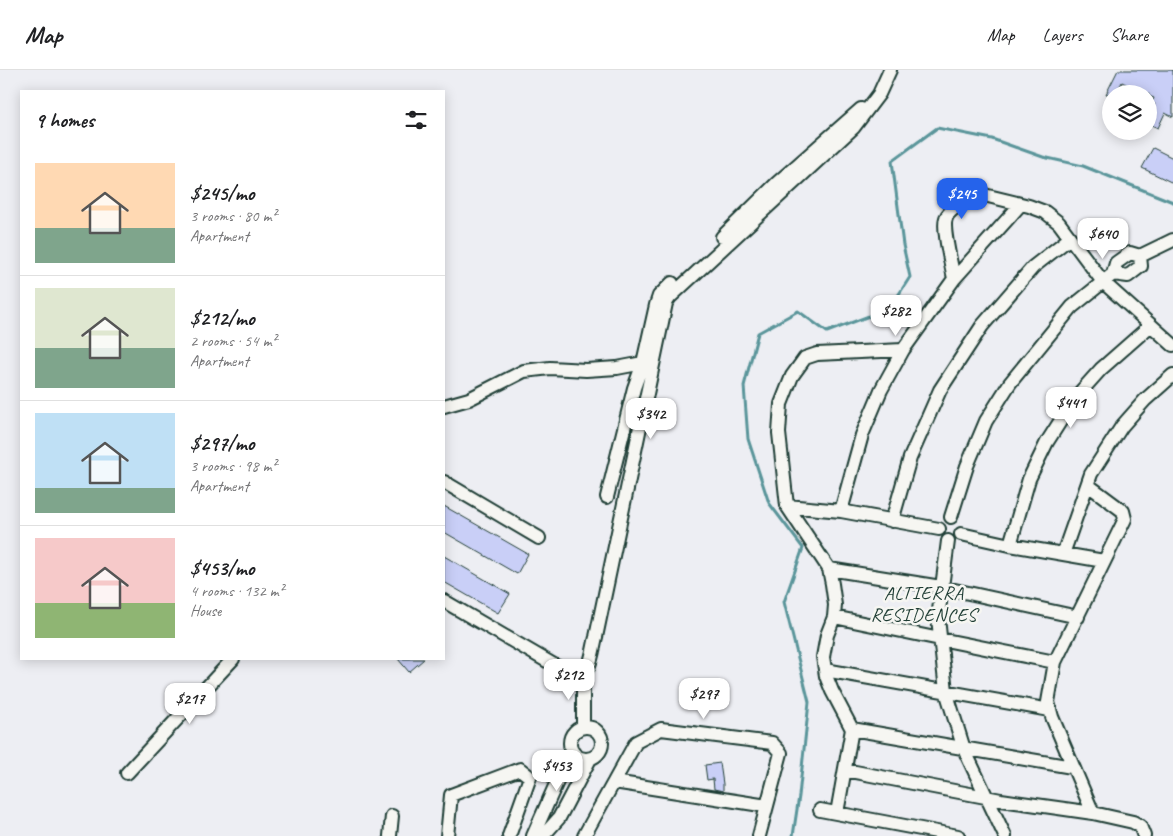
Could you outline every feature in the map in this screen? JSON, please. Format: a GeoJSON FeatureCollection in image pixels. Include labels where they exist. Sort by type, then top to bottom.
{"type":"FeatureCollection","features":[{"type":"Feature","properties":{"kind":"street"},"geometry":{"type":"LineString","coordinates":[[445,602],[577,678],[583,675],[588,668],[596,637],[666,303],[670,297],[854,127],[879,94],[890,70]]}},
{"type":"Feature","properties":{"kind":"street"},"geometry":{"type":"LineString","coordinates":[[607,497],[634,388],[643,362],[660,296],[777,183],[879,94]]}},
{"type":"Feature","properties":{"kind":"street"},"geometry":{"type":"LineString","coordinates":[[954,279],[945,221],[950,212],[980,194],[1029,206],[1045,212],[1059,224],[1151,325],[1173,345]]}},
{"type":"Feature","properties":{"kind":"street"},"geometry":{"type":"LineString","coordinates":[[842,511],[862,435],[881,390],[903,350],[954,279],[1021,204]]}},
{"type":"Feature","properties":{"kind":"street"},"geometry":{"type":"LineString","coordinates":[[892,522],[910,458],[940,390],[982,326],[1033,267],[1070,238]]}},
{"type":"Feature","properties":{"kind":"street"},"geometry":{"type":"LineString","coordinates":[[951,518],[968,466],[986,421],[1010,383],[1072,307],[1108,278],[1128,276],[1141,266],[1140,256],[1173,240]]}},
{"type":"Feature","properties":{"kind":"street"},"geometry":{"type":"LineString","coordinates":[[1010,544],[1029,479],[1046,442],[1075,398],[1101,369],[1151,325]]}},
{"type":"Feature","properties":{"kind":"street"},"geometry":{"type":"LineString","coordinates":[[837,813],[852,729],[832,691],[823,657],[835,605],[829,569],[787,506],[779,434],[781,404],[792,376],[804,358],[818,354],[903,350]]}},
{"type":"Feature","properties":{"kind":"street"},"geometry":{"type":"LineString","coordinates":[[445,406],[469,399],[524,371],[550,368],[586,370],[617,368],[643,362]]}},
{"type":"Feature","properties":{"kind":"street"},"geometry":{"type":"LineString","coordinates":[[1063,554],[1091,474],[1122,426],[1145,400],[1173,375]]}},
{"type":"Feature","properties":{"kind":"street"},"geometry":{"type":"LineString","coordinates":[[445,483],[539,538]]}},
{"type":"Feature","properties":{"kind":"street"},"geometry":{"type":"LineString","coordinates":[[1088,485],[1123,511],[1125,519],[1055,662],[1048,702],[1072,767],[1093,813]]}},
{"type":"Feature","properties":{"kind":"street"},"geometry":{"type":"LineString","coordinates":[[787,506],[842,511],[892,522],[939,529]]}},
{"type":"Feature","properties":{"kind":"street"},"geometry":{"type":"LineString","coordinates":[[951,518],[960,523],[961,534],[956,540],[948,541],[940,535],[939,529],[944,519],[951,518]]}},
{"type":"Feature","properties":{"kind":"street"},"geometry":{"type":"LineString","coordinates":[[961,534],[1104,561]]}},
{"type":"Feature","properties":{"kind":"street"},"geometry":{"type":"LineString","coordinates":[[948,541],[938,618],[946,691],[964,749],[1005,836]]}},
{"type":"Feature","properties":{"kind":"street"},"geometry":{"type":"LineString","coordinates":[[829,569],[941,587],[1078,617]]}},
{"type":"Feature","properties":{"kind":"street"},"geometry":{"type":"LineString","coordinates":[[834,616],[940,640],[1055,662]]}},
{"type":"Feature","properties":{"kind":"street"},"geometry":{"type":"LineString","coordinates":[[127,773],[232,660]]}},
{"type":"Feature","properties":{"kind":"street"},"geometry":{"type":"LineString","coordinates":[[825,670],[1050,710]]}},
{"type":"Feature","properties":{"kind":"street"},"geometry":{"type":"LineString","coordinates":[[583,675],[583,727]]}},
{"type":"Feature","properties":{"kind":"street"},"geometry":{"type":"LineString","coordinates":[[583,727],[590,727],[596,730],[601,736],[603,743],[601,751],[590,759],[582,759],[576,756],[571,750],[569,743],[571,736],[576,730],[583,727]]}},
{"type":"Feature","properties":{"kind":"street"},"geometry":{"type":"LineString","coordinates":[[584,836],[636,742],[661,729],[772,743],[781,753],[759,836]]}},
{"type":"Feature","properties":{"kind":"street"},"geometry":{"type":"LineString","coordinates":[[852,729],[1072,767]]}},
{"type":"Feature","properties":{"kind":"street"},"geometry":{"type":"LineString","coordinates":[[533,836],[571,750]]}},
{"type":"Feature","properties":{"kind":"street"},"geometry":{"type":"LineString","coordinates":[[542,836],[559,818],[590,759]]}},
{"type":"Feature","properties":{"kind":"street"},"geometry":{"type":"LineString","coordinates":[[447,836],[451,795],[520,769],[530,777],[509,836]]}},
{"type":"Feature","properties":{"kind":"street"},"geometry":{"type":"LineString","coordinates":[[845,770],[1001,800],[1093,813],[1133,822],[1140,826],[1144,836]]}},
{"type":"Feature","properties":{"kind":"street"},"geometry":{"type":"LineString","coordinates":[[614,782],[767,806]]}},
{"type":"Feature","properties":{"kind":"street"},"geometry":{"type":"LineString","coordinates":[[820,810],[958,836]]}},
{"type":"Feature","properties":{"kind":"street"},"geometry":{"type":"LineString","coordinates":[[390,836],[392,816]]}},
{"type":"Feature","properties":{"kind":"building"},"geometry":{"type":"Polygon","coordinates":[[[1118,70],[1173,70],[1173,117],[1165,113],[1157,128],[1157,85],[1128,85],[1122,82],[1120,85],[1110,85],[1118,70]]]}},
{"type":"Feature","properties":{"kind":"building"},"geometry":{"type":"Polygon","coordinates":[[[1153,148],[1173,158],[1173,183],[1142,168],[1153,148]]]}},
{"type":"Feature","properties":{"kind":"building"},"geometry":{"type":"Polygon","coordinates":[[[445,507],[528,554],[517,574],[445,533],[445,507]]]}},
{"type":"Feature","properties":{"kind":"building"},"geometry":{"type":"Polygon","coordinates":[[[445,557],[510,594],[498,613],[445,583],[445,557]]]}},
{"type":"Feature","properties":{"kind":"building"},"geometry":{"type":"Polygon","coordinates":[[[399,660],[423,660],[409,672],[399,660]]]}},
{"type":"Feature","properties":{"kind":"building"},"geometry":{"type":"Polygon","coordinates":[[[720,763],[723,791],[714,789],[713,779],[707,780],[705,765],[720,763]]]}},
{"type":"Feature","properties":{"kind":"waterway"},"geometry":{"type":"LineString","coordinates":[[793,836],[809,702],[784,602],[803,548],[769,503],[748,439],[744,386],[758,333],[798,311],[827,332],[890,308],[910,277],[903,245],[892,161],[937,128],[992,139],[1043,157],[1083,166],[1173,202]]}},
{"type":"Feature","properties":{"kind":"district","name":"ALTIERRA RESIDENCES"},"geometry":{"type":"Point","coordinates":[924,603]}}]}
